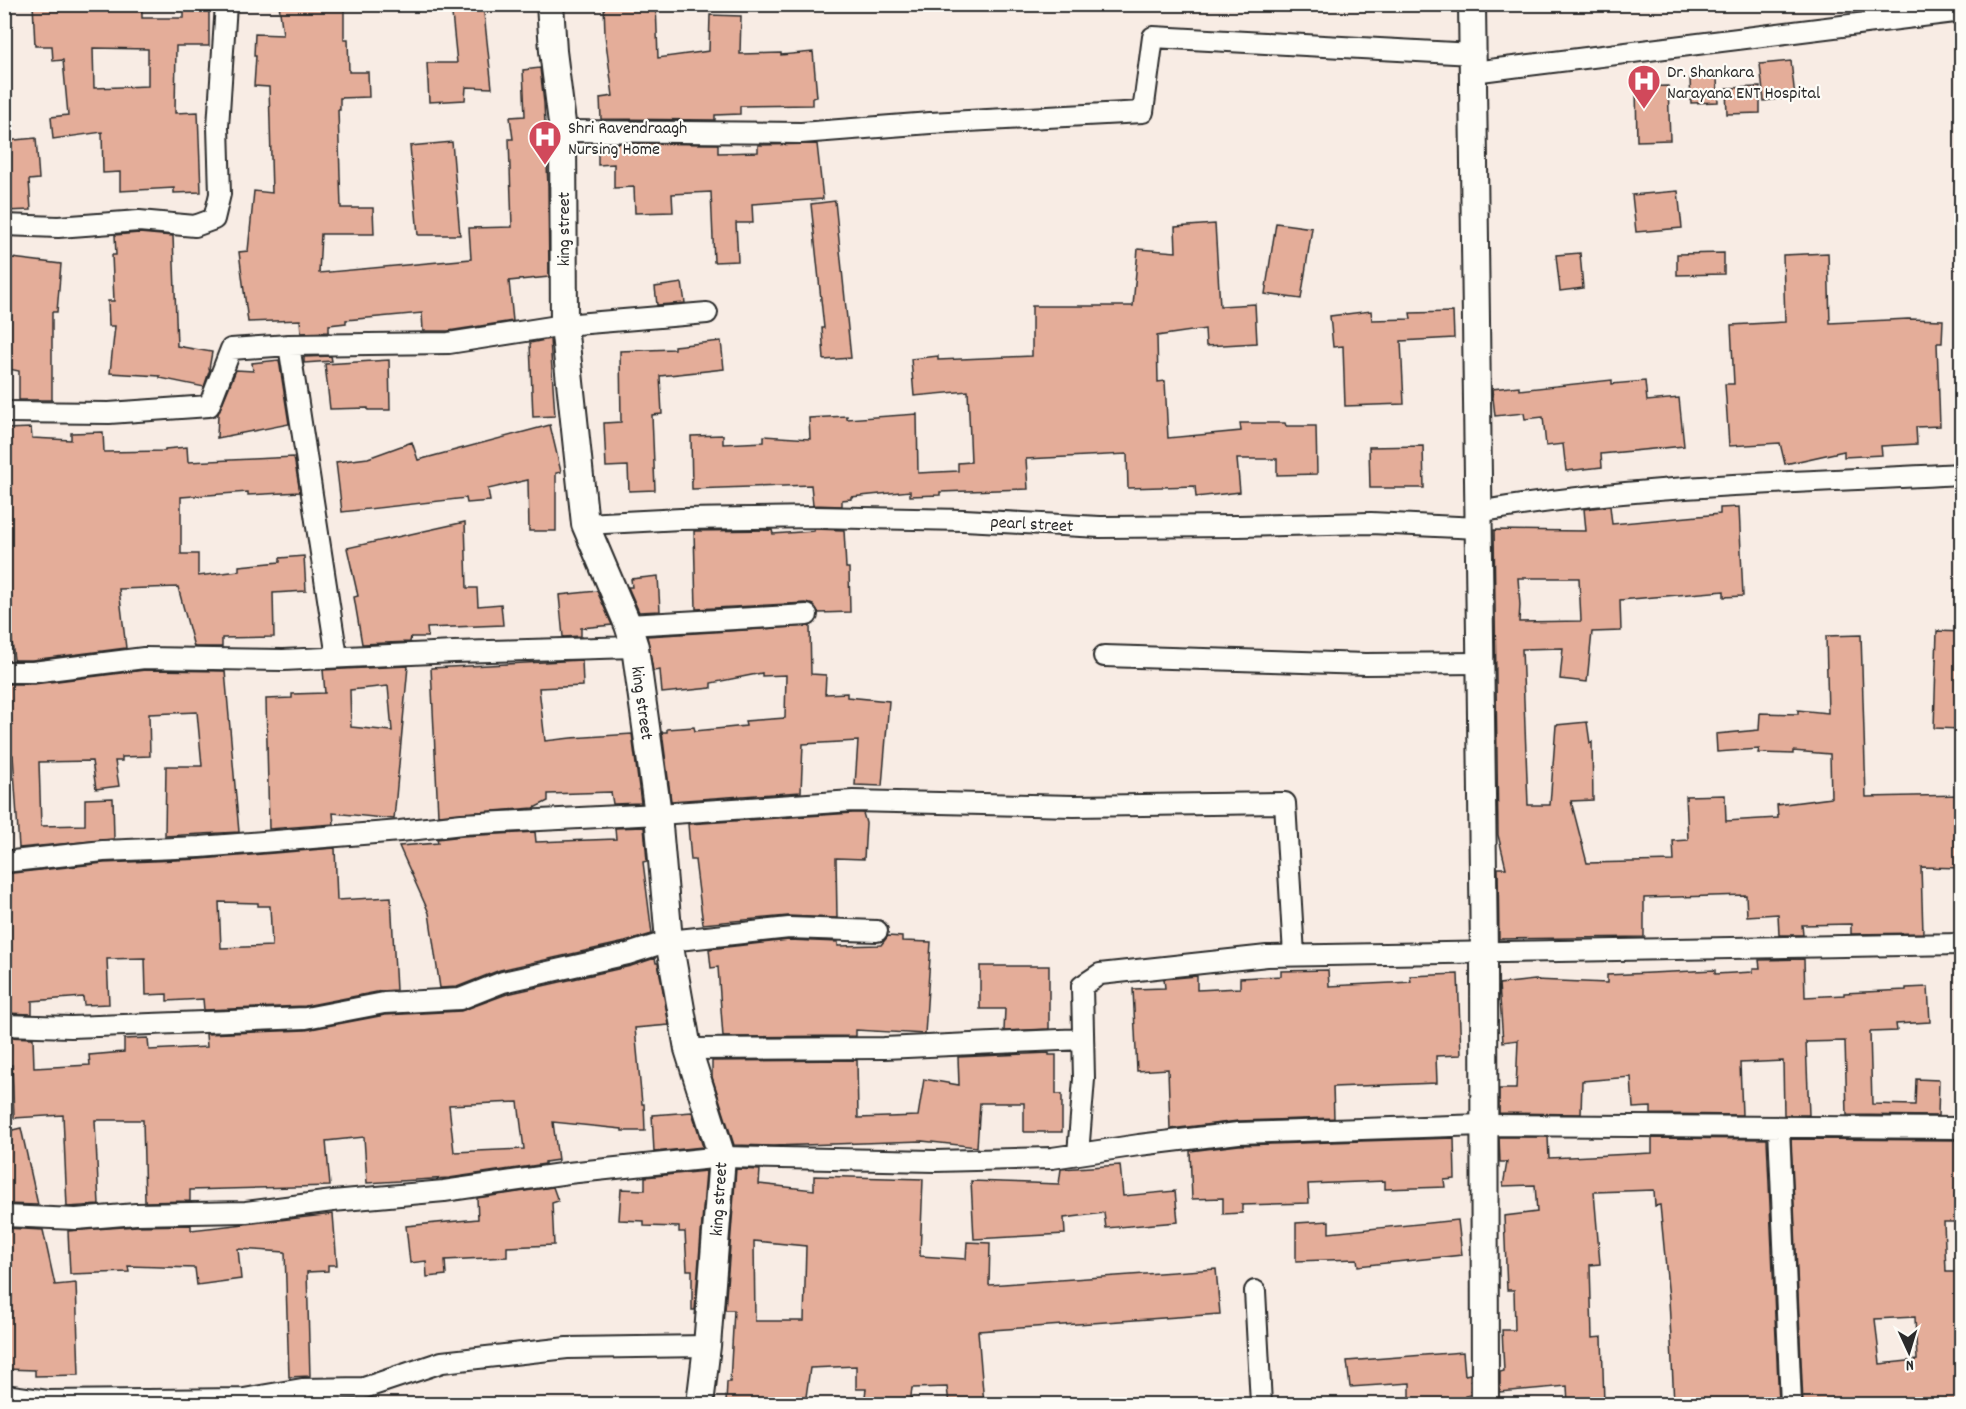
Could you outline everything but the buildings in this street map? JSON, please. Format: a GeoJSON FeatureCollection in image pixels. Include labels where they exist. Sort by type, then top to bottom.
{"type":"FeatureCollection","features":[{"type":"Feature","properties":{"kind":"street"},"geometry":{"type":"LineString","coordinates":[[4,225],[58,227],[139,221],[195,226],[214,219],[220,194],[218,127],[226,4]]}},
{"type":"Feature","properties":{"kind":"street","name":"king street"},"geometry":{"type":"LineString","coordinates":[[550,4],[562,131],[564,325],[585,524],[631,636],[658,814],[669,941],[688,1049],[722,1157],[707,1346],[700,1404]]}},
{"type":"Feature","properties":{"kind":"street"},"geometry":{"type":"LineString","coordinates":[[1472,4],[1484,953],[1485,1404]]}},
{"type":"Feature","properties":{"kind":"street"},"geometry":{"type":"LineString","coordinates":[[562,131],[801,133],[930,123],[1143,112],[1153,37],[1473,63],[1962,11]]}},
{"type":"Feature","properties":{"kind":"street"},"geometry":{"type":"LineString","coordinates":[[4,412],[109,413],[209,406],[231,349],[289,345],[449,343],[564,325],[708,313]]}},
{"type":"Feature","properties":{"kind":"street"},"geometry":{"type":"LineString","coordinates":[[289,345],[337,657]]}},
{"type":"Feature","properties":{"kind":"street","name":"pearl street"},"geometry":{"type":"LineString","coordinates":[[585,524],[681,519],[814,518],[964,520],[1100,527],[1479,520],[1585,496],[1761,482],[1962,474]]}},
{"type":"Feature","properties":{"kind":"street"},"geometry":{"type":"LineString","coordinates":[[4,672],[33,672],[144,658],[283,660],[337,657],[631,636],[807,615]]}},
{"type":"Feature","properties":{"kind":"street"},"geometry":{"type":"LineString","coordinates":[[1104,656],[1366,664],[1480,663]]}},
{"type":"Feature","properties":{"kind":"street"},"geometry":{"type":"LineString","coordinates":[[4,862],[103,851],[200,847],[462,824],[853,801],[1074,806],[1286,803],[1294,956]]}},
{"type":"Feature","properties":{"kind":"street"},"geometry":{"type":"LineString","coordinates":[[4,1025],[71,1028],[306,1018],[384,1003],[460,999],[503,982],[628,954],[669,941],[789,928],[877,931]]}},
{"type":"Feature","properties":{"kind":"street"},"geometry":{"type":"LineString","coordinates":[[1078,1154],[1084,1079],[1082,986],[1100,974],[1267,956],[1962,944]]}},
{"type":"Feature","properties":{"kind":"street"},"geometry":{"type":"LineString","coordinates":[[688,1049],[884,1048],[1083,1040]]}},
{"type":"Feature","properties":{"kind":"street"},"geometry":{"type":"LineString","coordinates":[[4,1216],[76,1219],[136,1214],[246,1212],[444,1191],[568,1173],[722,1157],[935,1161],[1052,1158],[1238,1133],[1483,1125],[1962,1128]]}},
{"type":"Feature","properties":{"kind":"street"},"geometry":{"type":"LineString","coordinates":[[1779,1128],[1791,1404]]}},
{"type":"Feature","properties":{"kind":"street"},"geometry":{"type":"LineString","coordinates":[[1255,1291],[1261,1404]]}},
{"type":"Feature","properties":{"kind":"street"},"geometry":{"type":"LineString","coordinates":[[4,1395],[48,1401],[302,1397],[364,1388],[442,1362],[567,1347],[707,1346]]}},
{"type":"Feature","properties":{"kind":"place","name":"Dr. Shankara Narayana ENT Hospital"},"geometry":{"type":"Point","coordinates":[1644,110]}},
{"type":"Feature","properties":{"kind":"place","name":"Shri Ravendraagh Nursing Home"},"geometry":{"type":"Point","coordinates":[545,166]}}]}
